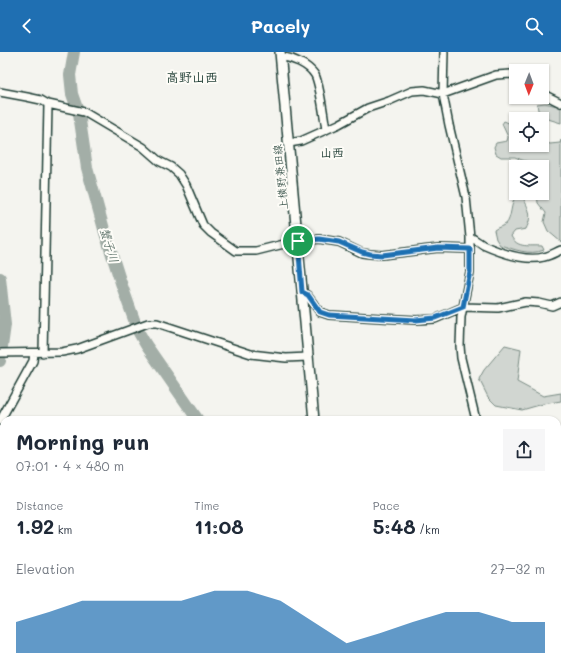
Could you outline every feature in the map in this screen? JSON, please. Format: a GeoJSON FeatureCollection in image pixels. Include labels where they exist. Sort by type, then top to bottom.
{"type":"FeatureCollection","features":[{"type":"Feature","properties":{"kind":"main road","name":"上横野兼田線"},"geometry":{"type":"LineString","coordinates":[[280,54],[314,416]]}},
{"type":"Feature","properties":{"kind":"street"},"geometry":{"type":"LineString","coordinates":[[444,52],[443,94],[466,197],[470,237],[470,272],[463,307],[460,336],[462,358],[475,416]]}},
{"type":"Feature","properties":{"kind":"street"},"geometry":{"type":"LineString","coordinates":[[280,54],[299,62],[315,75],[326,130]]}},
{"type":"Feature","properties":{"kind":"street"},"geometry":{"type":"LineString","coordinates":[[289,144],[301,141],[340,124],[368,108],[412,91],[424,90],[443,94],[496,75],[509,74]]}},
{"type":"Feature","properties":{"kind":"street"},"geometry":{"type":"LineString","coordinates":[[0,92],[41,100],[48,104],[84,112],[143,147],[159,161],[171,167],[179,174],[186,185],[203,225],[211,233],[236,251],[256,251],[298,241],[319,239],[329,239],[370,254],[382,255],[438,248],[470,249]]}},
{"type":"Feature","properties":{"kind":"street"},"geometry":{"type":"LineString","coordinates":[[549,97],[561,103]]}},
{"type":"Feature","properties":{"kind":"street"},"geometry":{"type":"LineString","coordinates":[[43,353],[48,104]]}},
{"type":"Feature","properties":{"kind":"street"},"geometry":{"type":"LineString","coordinates":[[470,237],[481,244],[508,254],[528,258],[545,257],[561,250]]}},
{"type":"Feature","properties":{"kind":"street"},"geometry":{"type":"LineString","coordinates":[[302,292],[308,295],[320,312],[329,315],[416,320],[435,318],[463,307],[498,308],[526,302],[552,306],[561,302]]}},
{"type":"Feature","properties":{"kind":"street"},"geometry":{"type":"LineString","coordinates":[[3,353],[62,352],[77,349],[148,323],[157,323],[251,354],[286,358],[308,357]]}},
{"type":"Feature","properties":{"kind":"street"},"geometry":{"type":"LineString","coordinates":[[3,416],[33,361],[34,353]]}},
{"type":"Feature","properties":{"kind":"shaded area"},"geometry":{"type":"Polygon","coordinates":[[[537,104],[549,104],[561,107],[561,123],[549,119],[549,112],[540,112],[538,110],[537,104]]]}},
{"type":"Feature","properties":{"kind":"shaded area"},"geometry":{"type":"Polygon","coordinates":[[[504,121],[509,123],[509,152],[549,152],[549,144],[560,143],[561,140],[561,242],[548,231],[544,222],[546,213],[538,203],[538,200],[549,200],[549,160],[522,160],[515,157],[501,157],[496,154],[494,147],[496,143],[507,141],[508,137],[502,124],[504,121]]]}},
{"type":"Feature","properties":{"kind":"shaded area"},"geometry":{"type":"Polygon","coordinates":[[[514,200],[524,200],[530,216],[526,229],[515,231],[511,236],[520,245],[542,246],[544,250],[538,252],[522,251],[500,245],[496,239],[494,230],[506,224],[514,200]]]}},
{"type":"Feature","properties":{"kind":"shaded area"},"geometry":{"type":"Polygon","coordinates":[[[505,345],[521,349],[517,382],[543,396],[561,393],[561,401],[522,410],[496,405],[488,397],[479,379],[484,370],[505,345]]]}},
{"type":"Feature","properties":{"kind":"waterway","name":"蟹子川"},"geometry":{"type":"LineString","coordinates":[[74,52],[70,75],[72,94],[79,114],[87,168],[121,283],[138,331],[195,416]]}},
{"type":"Feature","properties":{"kind":"waterway"},"geometry":{"type":"LineString","coordinates":[[0,278],[5,325],[0,361]]}},
{"type":"Feature","properties":{"kind":"district","name":"高野山西"},"geometry":{"type":"Point","coordinates":[192,76]}},
{"type":"Feature","properties":{"kind":"district","name":"山西"},"geometry":{"type":"Point","coordinates":[332,152]}},
{"type":"Feature","properties":{"kind":"route"},"geometry":{"type":"LineString","coordinates":[[329,239],[362,252],[382,255],[423,249],[470,249],[471,265],[469,282],[463,307],[444,316],[416,320],[329,315],[320,312],[308,295],[302,292],[298,241],[329,239]]}}]}
